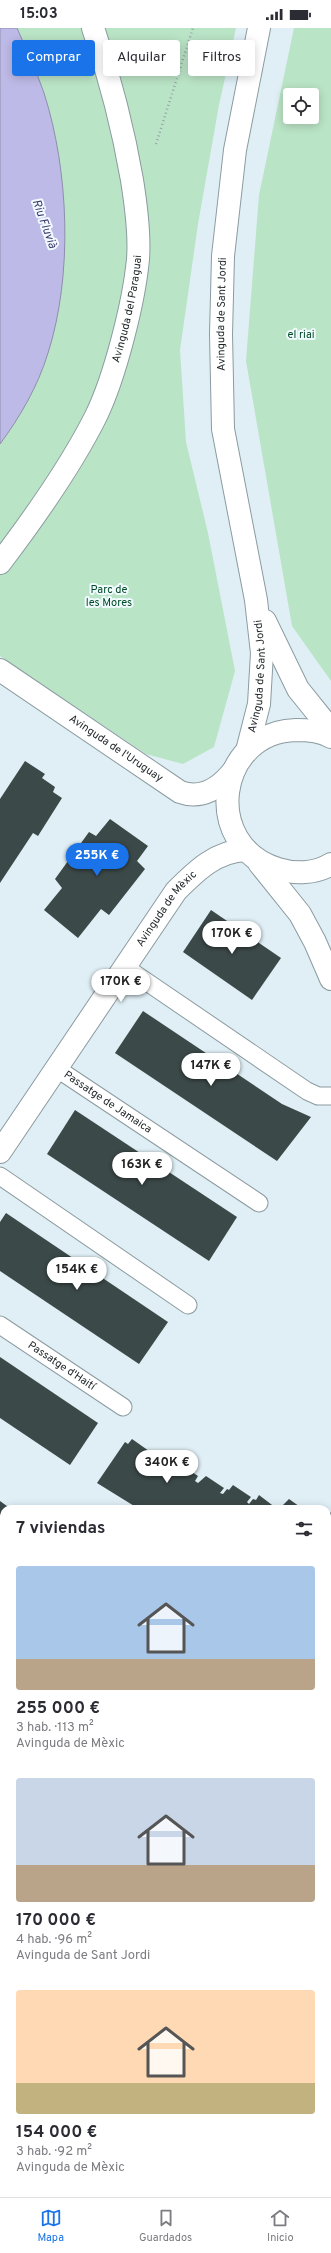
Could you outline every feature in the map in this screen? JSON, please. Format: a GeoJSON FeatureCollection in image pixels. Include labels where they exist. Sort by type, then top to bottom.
{"type":"FeatureCollection","features":[{"type":"Feature","properties":{"kind":"main road","name":"Avinguda del Paraguai"},"geometry":{"type":"LineString","coordinates":[[0,563],[66,469],[96,415],[112,373],[127,318],[138,258],[136,208],[124,132],[93,28]]}},
{"type":"Feature","properties":{"kind":"main road","name":"Avinguda de Sant Jordi"},"geometry":{"type":"LineString","coordinates":[[246,751],[259,704],[262,672],[256,600],[223,429],[221,334],[223,256],[235,150],[259,28]]}},
{"type":"Feature","properties":{"kind":"main road","name":"Avinguda de Sant Jordi"},"geometry":{"type":"LineString","coordinates":[[256,600],[277,649],[298,689],[331,730]]}},
{"type":"Feature","properties":{"kind":"main road","name":"Avinguda de l'Uruguay"},"geometry":{"type":"LineString","coordinates":[[0,670],[180,792],[195,796],[202,794],[219,785],[234,770]]}},
{"type":"Feature","properties":{"kind":"main road"},"geometry":{"type":"LineString","coordinates":[[331,737],[317,732],[288,730],[274,734],[246,751],[234,770],[227,793],[228,817],[236,835],[300,914],[316,942],[331,979]]}},
{"type":"Feature","properties":{"kind":"main road","name":"Avinguda de Mèxic"},"geometry":{"type":"LineString","coordinates":[[0,1152],[176,891],[209,862],[221,855],[229,851],[250,853]]}},
{"type":"Feature","properties":{"kind":"main road"},"geometry":{"type":"LineString","coordinates":[[250,853],[269,866],[287,871],[314,870],[331,864]]}},
{"type":"Feature","properties":{"kind":"lane"},"geometry":{"type":"LineString","coordinates":[[125,967],[307,1091],[318,1096],[331,1096]]}},
{"type":"Feature","properties":{"kind":"lane","name":"Passatge de Jamaica"},"geometry":{"type":"LineString","coordinates":[[56,1068],[259,1204]]}},
{"type":"Feature","properties":{"kind":"lane"},"geometry":{"type":"LineString","coordinates":[[0,1176],[188,1305]]}},
{"type":"Feature","properties":{"kind":"lane","name":"Passatge d'Haití"},"geometry":{"type":"LineString","coordinates":[[0,1325],[123,1407]]}},
{"type":"Feature","properties":{"kind":"path"},"geometry":{"type":"LineString","coordinates":[[155,148],[193,28]]}},
{"type":"Feature","properties":{"kind":"green space","name":"Parc de les Mores"},"geometry":{"type":"Polygon","coordinates":[[[17,28],[236,28],[233,40],[188,40],[188,76],[225,76],[198,224],[180,350],[186,442],[208,533],[235,671],[214,747],[183,764],[146,754],[0,656],[0,444],[22,410],[40,373],[52,335],[60,296],[63,255],[63,215],[59,174],[48,108],[38,76],[95,76],[95,40],[22,40],[17,28]]]}},
{"type":"Feature","properties":{"kind":"green space","name":"el riai"},"geometry":{"type":"Polygon","coordinates":[[[294,28],[331,28],[331,681],[292,626],[246,361],[259,195],[294,28]]]}},
{"type":"Feature","properties":{"kind":"water","name":"Riu Fluvià"},"geometry":{"type":"Polygon","coordinates":[[[0,28],[17,28],[22,40],[12,40],[12,76],[37,76],[44,93],[59,156],[65,223],[64,257],[56,323],[44,365],[28,401],[0,444],[0,28]]]}},
{"type":"Feature","properties":{"kind":"building"},"geometry":{"type":"Polygon","coordinates":[[[25,761],[45,774],[42,778],[55,787],[53,792],[62,798],[38,836],[33,833],[0,883],[0,799],[25,761]]]}},
{"type":"Feature","properties":{"kind":"building"},"geometry":{"type":"Polygon","coordinates":[[[110,819],[148,846],[137,861],[145,869],[109,915],[101,909],[78,938],[44,910],[62,888],[55,879],[89,832],[96,836],[110,819]]]}},
{"type":"Feature","properties":{"kind":"building"},"geometry":{"type":"Polygon","coordinates":[[[211,910],[281,958],[252,1000],[183,952],[211,910]]]}},
{"type":"Feature","properties":{"kind":"building"},"geometry":{"type":"Polygon","coordinates":[[[143,1011],[282,1104],[311,1117],[277,1161],[115,1053],[143,1011]]]}},
{"type":"Feature","properties":{"kind":"building"},"geometry":{"type":"Polygon","coordinates":[[[75,1110],[237,1217],[209,1261],[47,1154],[75,1110]]]}},
{"type":"Feature","properties":{"kind":"building"},"geometry":{"type":"Polygon","coordinates":[[[6,1213],[168,1322],[139,1364],[0,1271],[0,1222],[6,1213]]]}},
{"type":"Feature","properties":{"kind":"building"},"geometry":{"type":"Polygon","coordinates":[[[0,1357],[98,1423],[70,1465],[0,1418],[0,1357]]]}},
{"type":"Feature","properties":{"kind":"building"},"geometry":{"type":"Polygon","coordinates":[[[132,1439],[149,1451],[146,1456],[149,1458],[156,1452],[173,1464],[170,1469],[172,1471],[175,1468],[177,1470],[181,1465],[198,1476],[195,1481],[198,1483],[206,1476],[224,1488],[220,1493],[223,1494],[233,1485],[251,1497],[247,1502],[249,1504],[253,1499],[256,1500],[259,1495],[272,1505],[133,1505],[97,1483],[125,1442],[128,1444],[132,1439]]]}},
{"type":"Feature","properties":{"kind":"building"},"geometry":{"type":"Polygon","coordinates":[[[289,1499],[297,1505],[283,1505],[289,1499]]]}},
{"type":"Feature","properties":{"kind":"building"},"geometry":{"type":"Polygon","coordinates":[[[0,1501],[6,1505],[0,1505],[0,1501]]]}}]}
